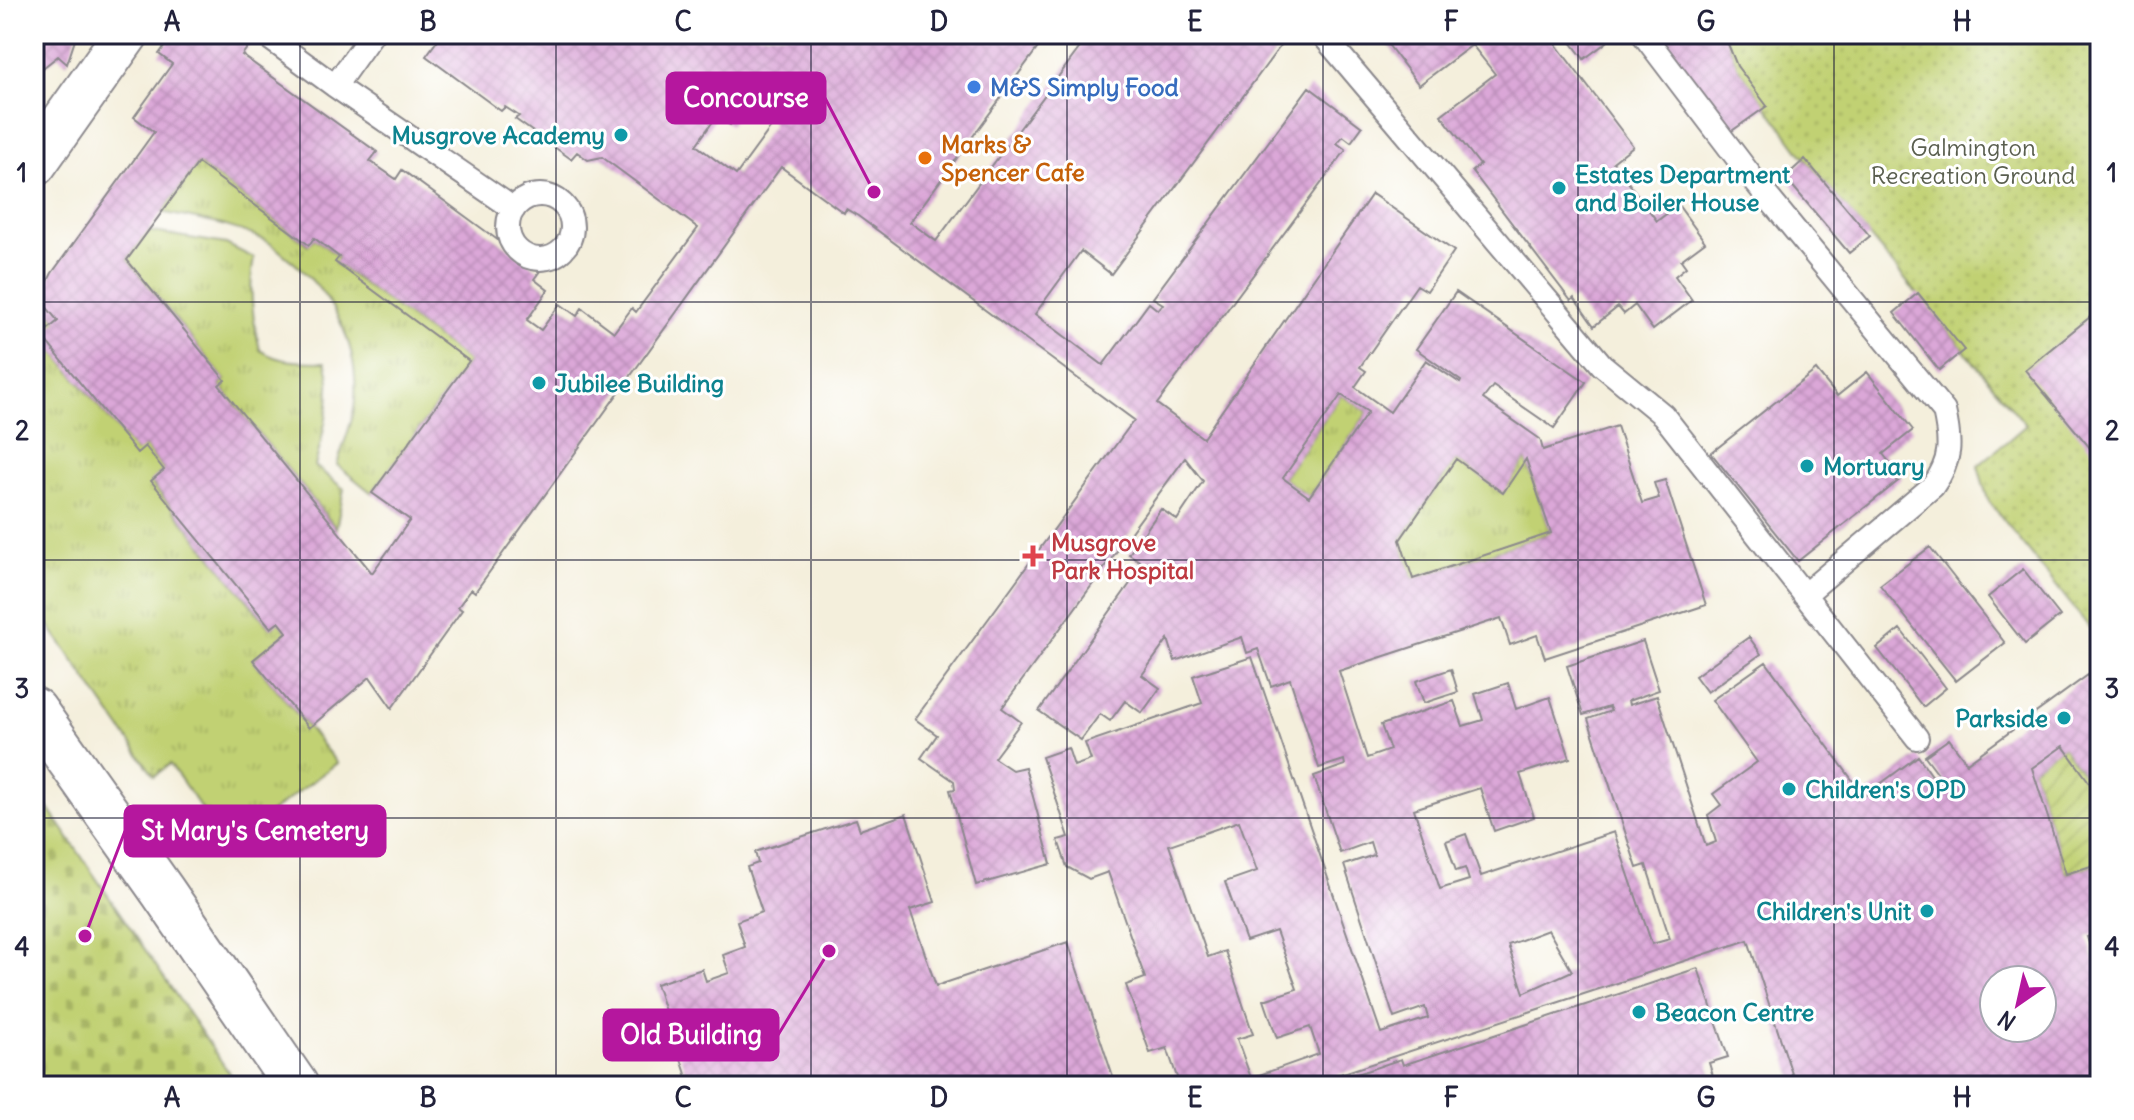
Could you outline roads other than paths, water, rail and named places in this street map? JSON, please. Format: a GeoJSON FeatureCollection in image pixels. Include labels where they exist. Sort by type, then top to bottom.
{"type":"FeatureCollection","features":[{"type":"Feature","properties":{"kind":"street"},"geometry":{"type":"LineString","coordinates":[[34,164],[126,34]]}},
{"type":"Feature","properties":{"kind":"street"},"geometry":{"type":"LineString","coordinates":[[34,710],[296,1086]]}},
{"type":"Feature","properties":{"kind":"lane"},"geometry":{"type":"LineString","coordinates":[[264,34],[514,209]]}},
{"type":"Feature","properties":{"kind":"lane"},"geometry":{"type":"LineString","coordinates":[[335,86],[372,34]]}},
{"type":"Feature","properties":{"kind":"lane"},"geometry":{"type":"LineString","coordinates":[[1322,34],[1602,365],[1663,415],[1917,738]]}},
{"type":"Feature","properties":{"kind":"lane"},"geometry":{"type":"LineString","coordinates":[[1643,34],[1757,184],[1944,411],[1949,446],[1944,471],[1933,486],[1804,595]]}},
{"type":"Feature","properties":{"kind":"place","name":"M&S Simply Food"},"geometry":{"type":"Point","coordinates":[974,87]}},
{"type":"Feature","properties":{"kind":"place","name":"Musgrove Academy"},"geometry":{"type":"Point","coordinates":[621,135]}},
{"type":"Feature","properties":{"kind":"place","name":"Marks & Spencer Cafe"},"geometry":{"type":"Point","coordinates":[925,158]}},
{"type":"Feature","properties":{"kind":"place","name":"Estates Department and Boiler House"},"geometry":{"type":"Point","coordinates":[1559,188]}},
{"type":"Feature","properties":{"kind":"place","name":"Concourse"},"geometry":{"type":"Point","coordinates":[874,192]}},
{"type":"Feature","properties":{"kind":"place","name":"Jubilee Building"},"geometry":{"type":"Point","coordinates":[539,383]}},
{"type":"Feature","properties":{"kind":"place","name":"Mortuary"},"geometry":{"type":"Point","coordinates":[1807,466]}},
{"type":"Feature","properties":{"kind":"place","name":"Musgrove Park Hospital"},"geometry":{"type":"Point","coordinates":[1033,556]}},
{"type":"Feature","properties":{"kind":"place","name":"Parkside"},"geometry":{"type":"Point","coordinates":[2064,718]}},
{"type":"Feature","properties":{"kind":"place","name":"Children's OPD"},"geometry":{"type":"Point","coordinates":[1789,789]}},
{"type":"Feature","properties":{"kind":"place","name":"Children's Unit"},"geometry":{"type":"Point","coordinates":[1927,911]}},
{"type":"Feature","properties":{"kind":"place","name":"St Mary's Cemetery"},"geometry":{"type":"Point","coordinates":[85,936]}},
{"type":"Feature","properties":{"kind":"place","name":"Old Building"},"geometry":{"type":"Point","coordinates":[829,951]}},
{"type":"Feature","properties":{"kind":"place","name":"Beacon Centre"},"geometry":{"type":"Point","coordinates":[1639,1012]}},
{"type":"Feature","properties":{"kind":"park label","name":"Galmington Recreation Ground"},"geometry":{"type":"Point","coordinates":[1973,161]}}]}
